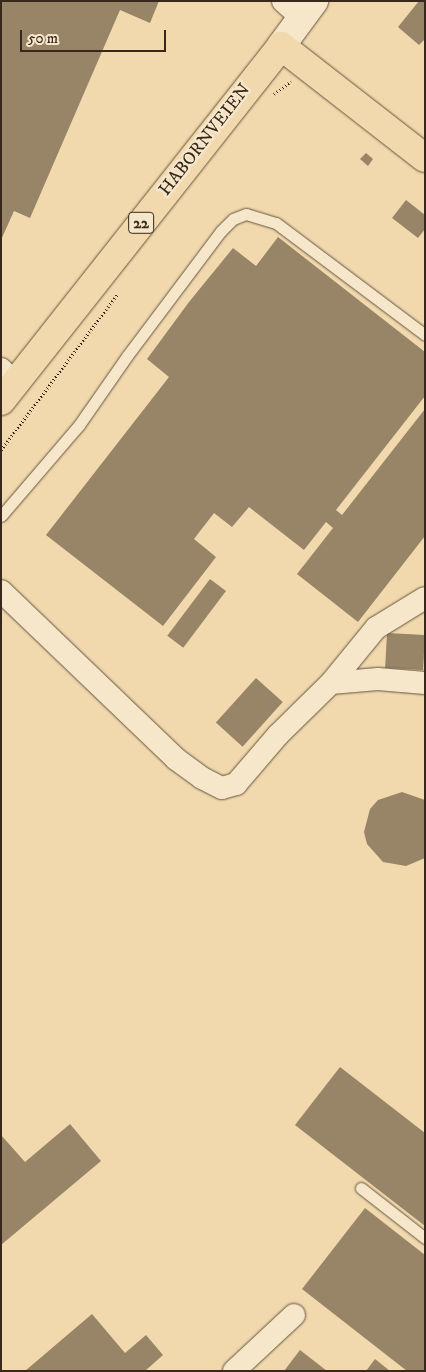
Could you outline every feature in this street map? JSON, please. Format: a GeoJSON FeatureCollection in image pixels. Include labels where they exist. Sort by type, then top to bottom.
{"type":"FeatureCollection","features":[{"type":"Feature","properties":{"kind":"highway"},"geometry":{"type":"LineString","coordinates":[[281,46],[425,158]]}},
{"type":"Feature","properties":{"kind":"highway","name":"HABORNVEIEN"},"geometry":{"type":"LineString","coordinates":[[6,384],[281,46]]}},
{"type":"Feature","properties":{"kind":"street"},"geometry":{"type":"LineString","coordinates":[[281,46],[300,7]]}},
{"type":"Feature","properties":{"kind":"street"},"geometry":{"type":"LineString","coordinates":[[1,591],[139,726],[189,770],[218,786],[236,784],[278,735],[331,683],[376,628],[425,598]]}},
{"type":"Feature","properties":{"kind":"street"},"geometry":{"type":"LineString","coordinates":[[331,683],[378,679],[425,683]]}},
{"type":"Feature","properties":{"kind":"street"},"geometry":{"type":"LineString","coordinates":[[234,1371],[294,1315]]}},
{"type":"Feature","properties":{"kind":"lane"},"geometry":{"type":"LineString","coordinates":[[1,516],[80,425],[127,356],[221,231],[233,219],[246,214],[276,223],[425,335]]}},
{"type":"Feature","properties":{"kind":"lane"},"geometry":{"type":"LineString","coordinates":[[361,1188],[425,1238]]}},
{"type":"Feature","properties":{"kind":"building"},"geometry":{"type":"Polygon","coordinates":[[[1,1],[159,1],[150,23],[120,10],[30,218],[14,211],[1,240],[1,1]]]}},
{"type":"Feature","properties":{"kind":"building"},"geometry":{"type":"Polygon","coordinates":[[[419,1],[425,1],[425,39],[419,45],[398,27],[419,1]]]}},
{"type":"Feature","properties":{"kind":"building"},"geometry":{"type":"Polygon","coordinates":[[[366,153],[373,159],[368,166],[360,159],[366,153]]]}},
{"type":"Feature","properties":{"kind":"building"},"geometry":{"type":"Polygon","coordinates":[[[406,200],[425,215],[425,229],[418,238],[392,218],[406,200]]]}},
{"type":"Feature","properties":{"kind":"building"},"geometry":{"type":"Polygon","coordinates":[[[278,237],[425,352],[425,396],[336,510],[342,515],[425,409],[425,536],[358,622],[297,574],[333,528],[326,522],[304,550],[249,507],[232,527],[214,513],[194,539],[216,557],[163,626],[46,535],[169,377],[147,359],[189,302],[233,248],[256,266],[278,237]]]}},
{"type":"Feature","properties":{"kind":"building"},"geometry":{"type":"Polygon","coordinates":[[[210,579],[226,591],[183,648],[167,636],[210,579]]]}},
{"type":"Feature","properties":{"kind":"building"},"geometry":{"type":"Polygon","coordinates":[[[387,633],[425,635],[423,670],[385,668],[387,633]]]}},
{"type":"Feature","properties":{"kind":"building"},"geometry":{"type":"Polygon","coordinates":[[[256,678],[283,702],[243,747],[216,723],[256,678]]]}},
{"type":"Feature","properties":{"kind":"building"},"geometry":{"type":"Polygon","coordinates":[[[402,792],[425,800],[425,858],[406,866],[383,862],[367,844],[364,832],[370,809],[378,800],[402,792]]]}},
{"type":"Feature","properties":{"kind":"building"},"geometry":{"type":"Polygon","coordinates":[[[340,1067],[425,1133],[425,1226],[295,1125],[340,1067]]]}},
{"type":"Feature","properties":{"kind":"building"},"geometry":{"type":"Polygon","coordinates":[[[70,1124],[101,1161],[1,1245],[1,1135],[25,1162],[70,1124]]]}},
{"type":"Feature","properties":{"kind":"building"},"geometry":{"type":"Polygon","coordinates":[[[365,1208],[425,1255],[425,1371],[407,1371],[302,1289],[365,1208]]]}},
{"type":"Feature","properties":{"kind":"building"},"geometry":{"type":"Polygon","coordinates":[[[92,1314],[125,1353],[146,1335],[163,1355],[145,1371],[25,1371],[92,1314]]]}},
{"type":"Feature","properties":{"kind":"building"},"geometry":{"type":"Polygon","coordinates":[[[300,1350],[327,1371],[284,1371],[300,1350]]]}},
{"type":"Feature","properties":{"kind":"building"},"geometry":{"type":"Polygon","coordinates":[[[375,1359],[390,1371],[366,1371],[375,1359]]]}}]}
